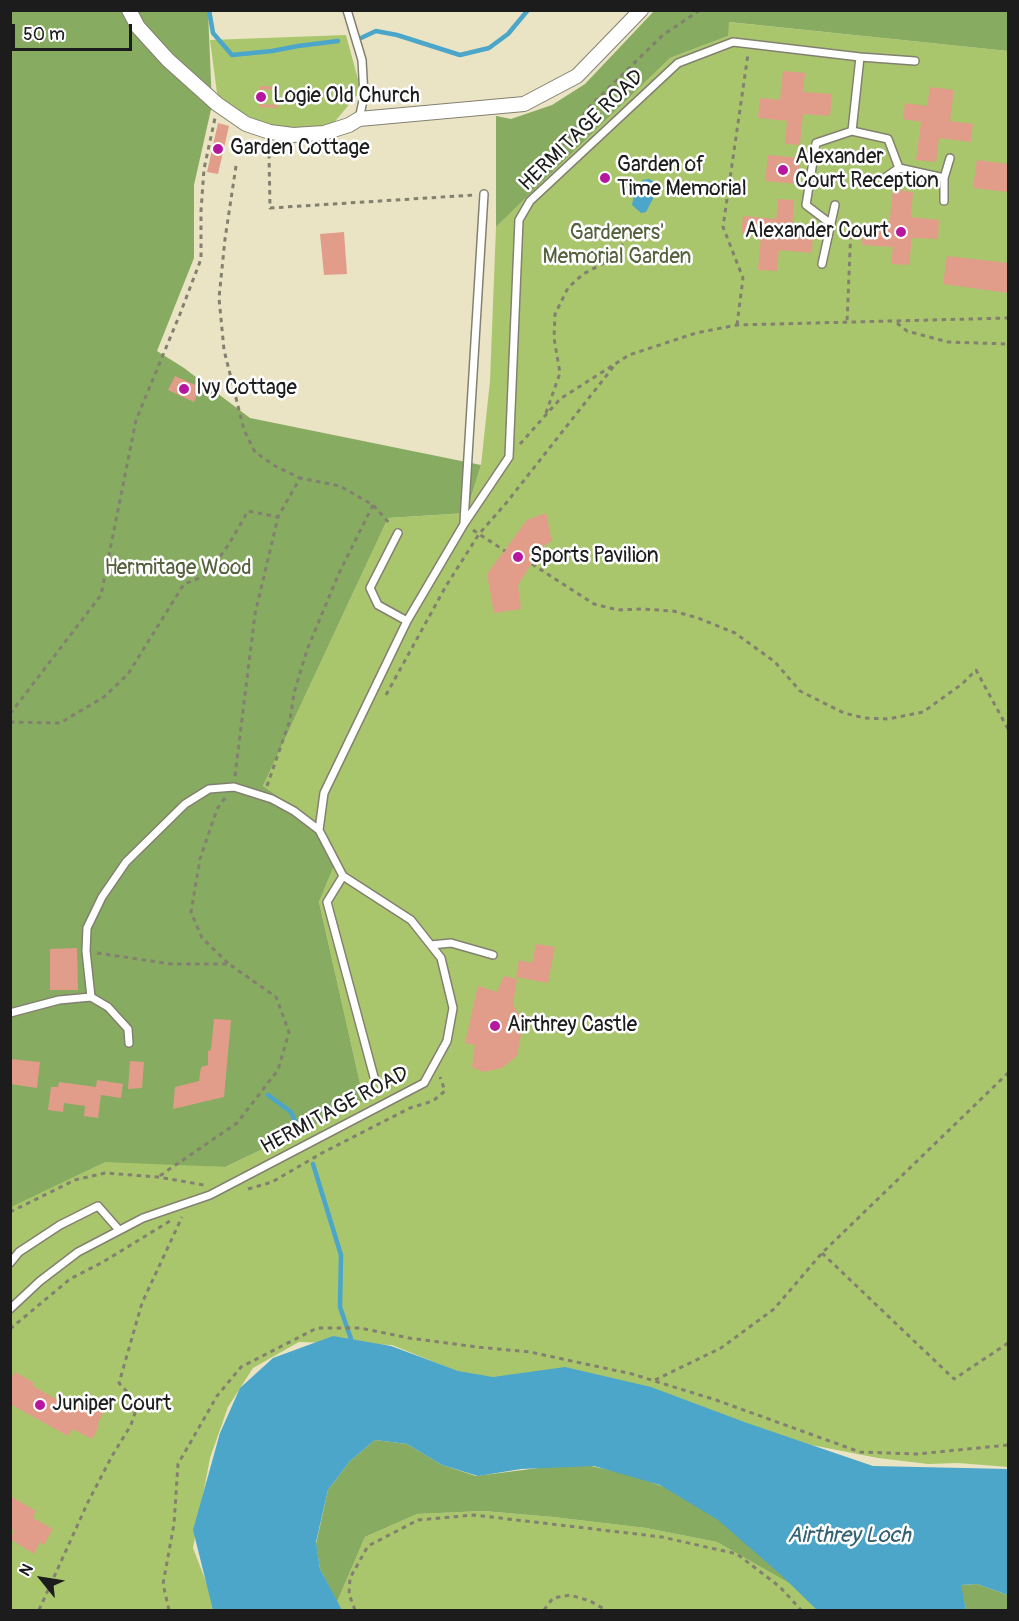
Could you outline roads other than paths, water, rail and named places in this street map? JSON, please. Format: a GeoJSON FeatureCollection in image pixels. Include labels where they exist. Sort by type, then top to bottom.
{"type":"FeatureCollection","features":[{"type":"Feature","properties":{"kind":"street"},"geometry":{"type":"LineString","coordinates":[[129,10],[138,27],[168,60],[217,104],[246,124],[270,132],[293,135],[324,133],[349,125],[359,119],[524,104],[577,76],[641,10]]}},
{"type":"Feature","properties":{"kind":"lane"},"geometry":{"type":"LineString","coordinates":[[347,10],[362,60],[364,96],[359,119]]}},
{"type":"Feature","properties":{"kind":"lane","name":"HERMITAGE ROAD"},"geometry":{"type":"LineString","coordinates":[[464,524],[509,457],[519,220],[530,201],[678,63],[733,42],[915,61]]}},
{"type":"Feature","properties":{"kind":"lane"},"geometry":{"type":"LineString","coordinates":[[852,131],[860,57]]}},
{"type":"Feature","properties":{"kind":"lane"},"geometry":{"type":"LineString","coordinates":[[831,224],[806,205],[816,143],[852,131],[888,139],[898,168]]}},
{"type":"Feature","properties":{"kind":"lane"},"geometry":{"type":"LineString","coordinates":[[944,201],[944,178],[950,158]]}},
{"type":"Feature","properties":{"kind":"lane"},"geometry":{"type":"LineString","coordinates":[[886,177],[898,168],[944,178]]}},
{"type":"Feature","properties":{"kind":"lane"},"geometry":{"type":"LineString","coordinates":[[91,997],[86,951],[87,928],[102,897],[126,862],[185,804],[209,789],[234,787],[263,796],[294,811],[318,830],[324,793],[407,621],[464,524],[484,194]]}},
{"type":"Feature","properties":{"kind":"lane"},"geometry":{"type":"LineString","coordinates":[[822,264],[835,205]]}},
{"type":"Feature","properties":{"kind":"lane"},"geometry":{"type":"LineString","coordinates":[[398,533],[370,588],[378,605],[407,621]]}},
{"type":"Feature","properties":{"kind":"lane","name":"HERMITAGE ROAD"},"geometry":{"type":"LineString","coordinates":[[10,1309],[40,1281],[78,1252],[143,1218],[210,1195],[424,1083],[447,1041],[453,1008],[441,958],[411,920],[343,876],[318,830]]}},
{"type":"Feature","properties":{"kind":"lane"},"geometry":{"type":"LineString","coordinates":[[343,876],[327,902],[374,1077]]}},
{"type":"Feature","properties":{"kind":"lane"},"geometry":{"type":"LineString","coordinates":[[431,945],[451,943],[493,954]]}},
{"type":"Feature","properties":{"kind":"lane"},"geometry":{"type":"LineString","coordinates":[[10,1013],[59,1000],[91,997],[108,1007],[128,1029],[129,1043]]}},
{"type":"Feature","properties":{"kind":"lane"},"geometry":{"type":"LineString","coordinates":[[10,1263],[19,1252],[60,1225],[98,1206],[119,1230]]}},
{"type":"Feature","properties":{"kind":"water"},"geometry":{"type":"Polygon","coordinates":[[[649,179],[658,184],[658,189],[646,212],[641,213],[632,205],[636,186],[643,180],[649,179]]]}},
{"type":"Feature","properties":{"kind":"water","name":"Airthrey Loch"},"geometry":{"type":"Polygon","coordinates":[[[333,1336],[391,1346],[458,1371],[493,1377],[565,1367],[651,1387],[873,1466],[1008,1469],[1008,1595],[977,1584],[961,1585],[966,1610],[817,1610],[718,1520],[660,1485],[594,1466],[521,1469],[478,1476],[442,1465],[407,1444],[375,1440],[350,1461],[328,1490],[316,1542],[320,1569],[342,1610],[213,1610],[193,1530],[220,1433],[240,1388],[273,1358],[333,1336]]]}},
{"type":"Feature","properties":{"kind":"waterway"},"geometry":{"type":"LineString","coordinates":[[209,10],[213,33],[232,55],[338,41]]}},
{"type":"Feature","properties":{"kind":"waterway"},"geometry":{"type":"LineString","coordinates":[[361,38],[376,31],[397,35],[460,55],[489,48],[508,34],[528,10]]}},
{"type":"Feature","properties":{"kind":"waterway"},"geometry":{"type":"LineString","coordinates":[[268,1095],[291,1112],[300,1133]]}},
{"type":"Feature","properties":{"kind":"waterway"},"geometry":{"type":"LineString","coordinates":[[313,1164],[341,1255],[340,1307],[351,1339]]}},
{"type":"Feature","properties":{"kind":"place","name":"Logie Old Church"},"geometry":{"type":"Point","coordinates":[261,97]}},
{"type":"Feature","properties":{"kind":"place","name":"Garden Cottage"},"geometry":{"type":"Point","coordinates":[218,149]}},
{"type":"Feature","properties":{"kind":"place","name":"Alexander Court Reception"},"geometry":{"type":"Point","coordinates":[783,170]}},
{"type":"Feature","properties":{"kind":"place","name":"Garden of Time Memorial"},"geometry":{"type":"Point","coordinates":[605,178]}},
{"type":"Feature","properties":{"kind":"place","name":"Alexander Court"},"geometry":{"type":"Point","coordinates":[901,232]}},
{"type":"Feature","properties":{"kind":"place","name":"Ivy Cottage"},"geometry":{"type":"Point","coordinates":[184,389]}},
{"type":"Feature","properties":{"kind":"place","name":"Sports Pavilion"},"geometry":{"type":"Point","coordinates":[518,557]}},
{"type":"Feature","properties":{"kind":"place","name":"Airthrey Castle"},"geometry":{"type":"Point","coordinates":[495,1026]}},
{"type":"Feature","properties":{"kind":"place","name":"Juniper Court"},"geometry":{"type":"Point","coordinates":[40,1405]}},
{"type":"Feature","properties":{"kind":"park label","name":"Gardeners' Memorial Garden"},"geometry":{"type":"Point","coordinates":[617,246]}},
{"type":"Feature","properties":{"kind":"park label","name":"Hermitage Wood"},"geometry":{"type":"Point","coordinates":[178,569]}}]}
